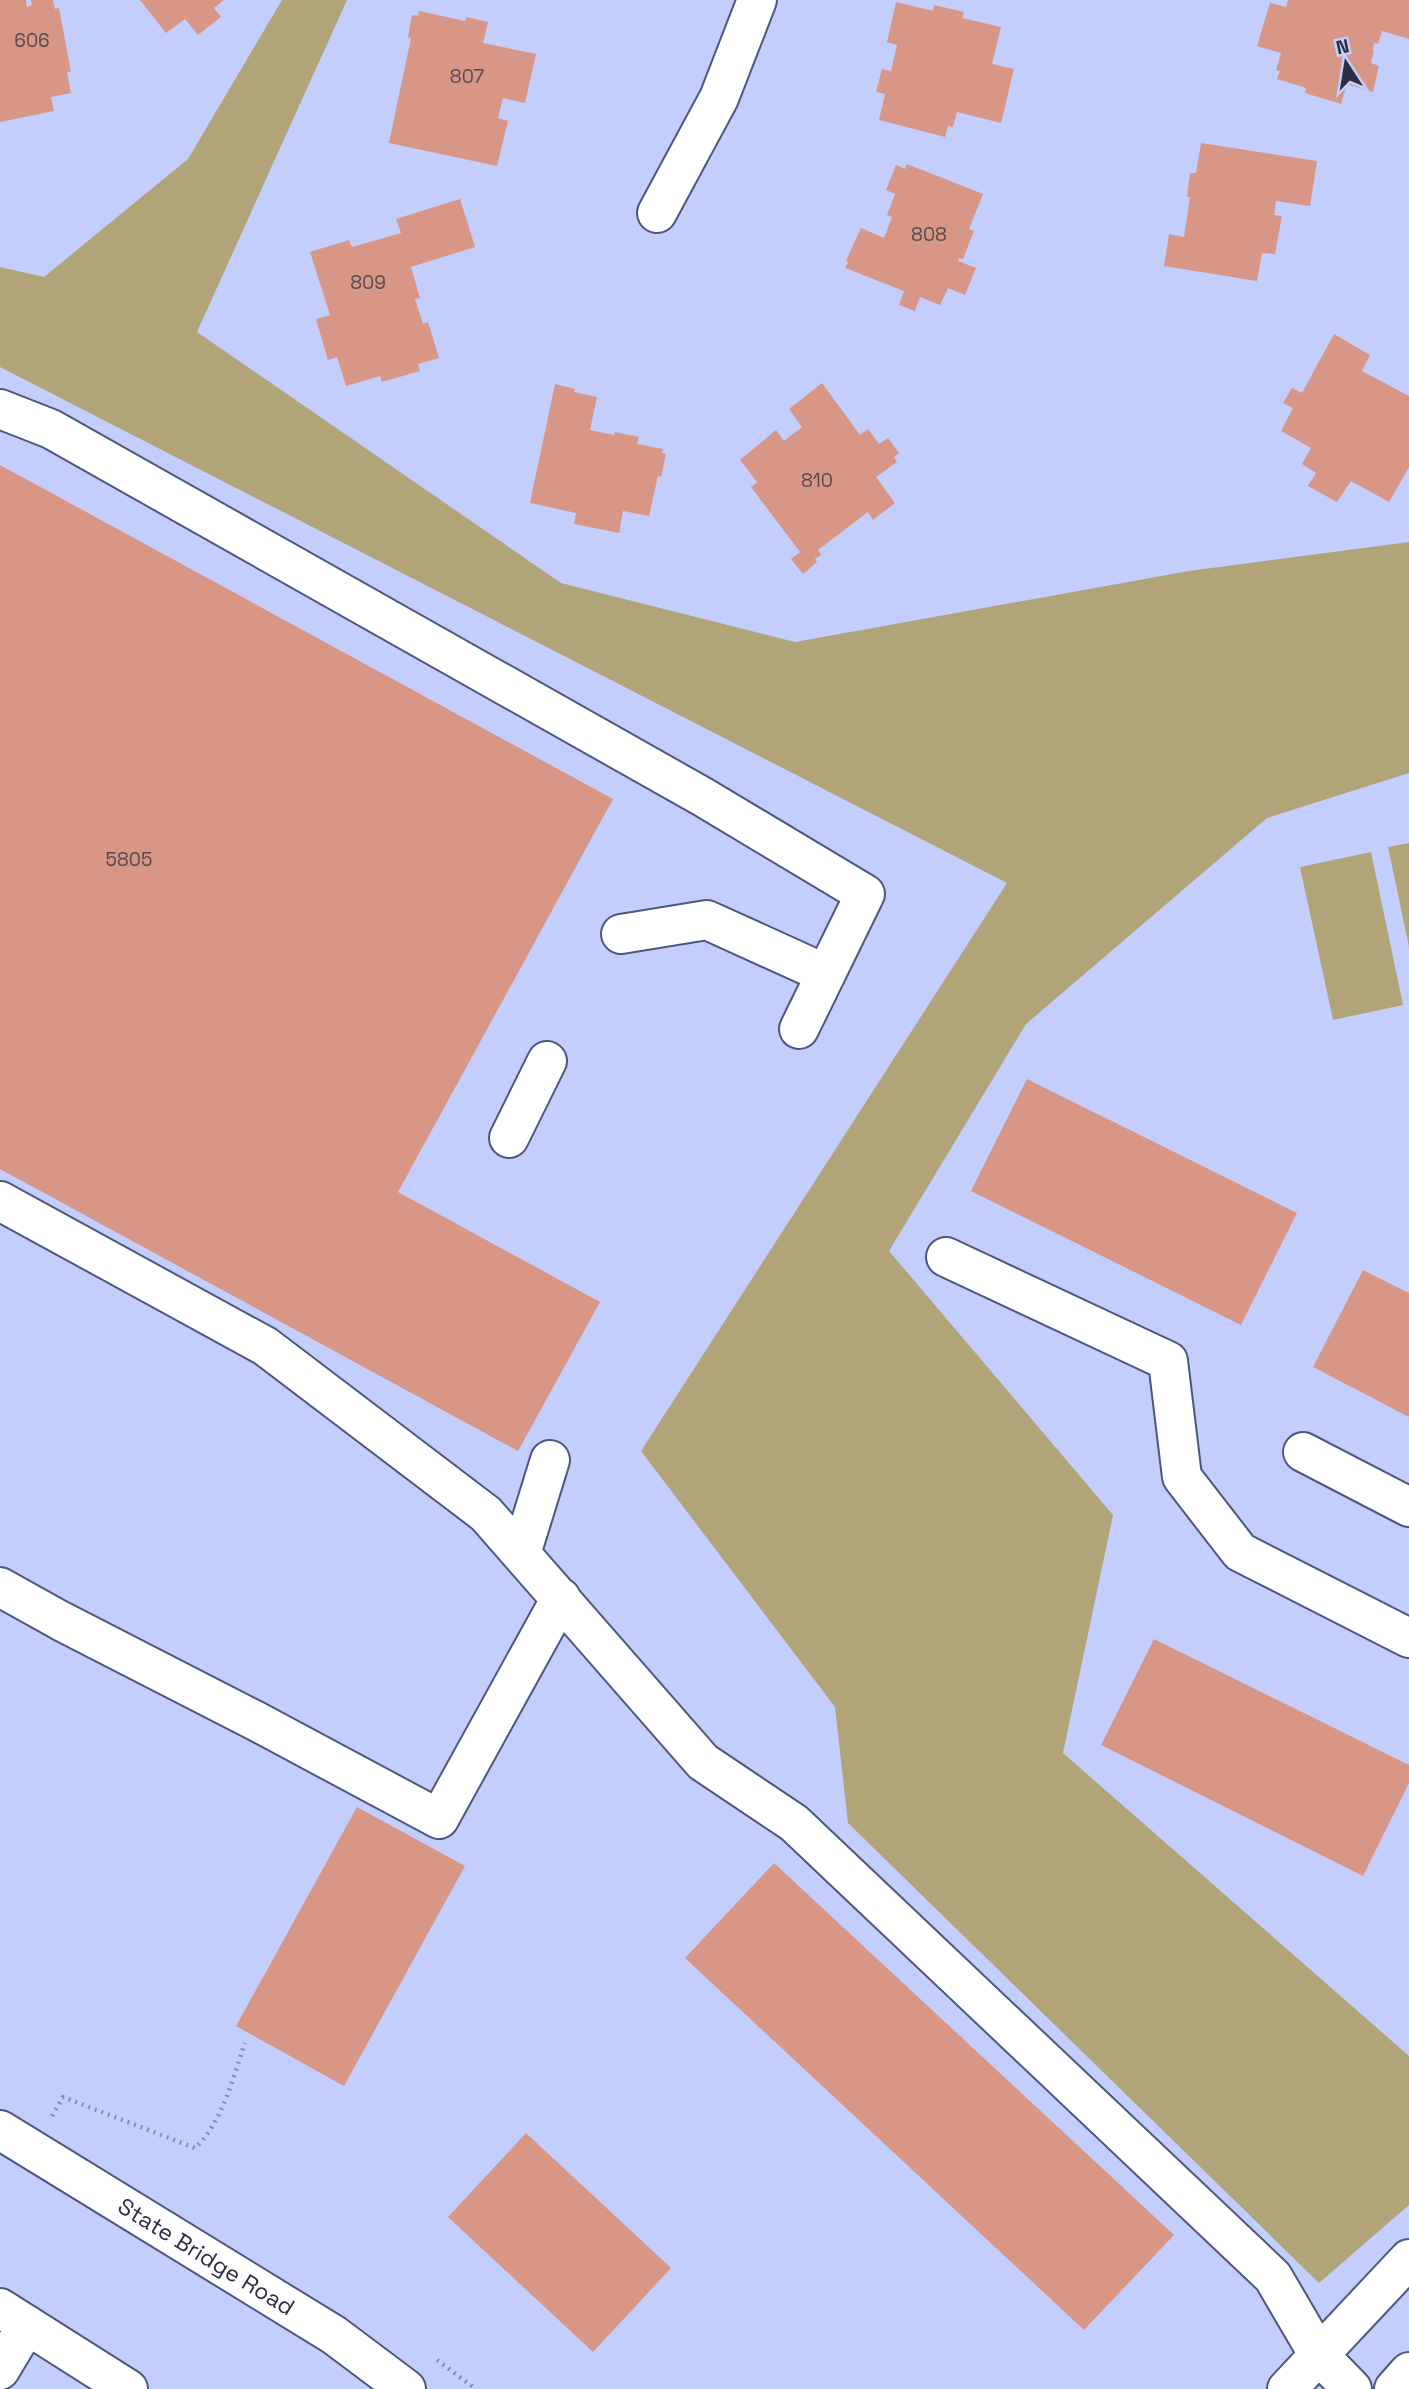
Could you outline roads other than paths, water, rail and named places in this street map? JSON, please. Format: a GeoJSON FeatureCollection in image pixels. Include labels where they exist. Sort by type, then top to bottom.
{"type":"FeatureCollection","features":[{"type":"Feature","properties":{"kind":"main road"},"geometry":{"type":"LineString","coordinates":[[657,213],[719,98],[757,0]]}},
{"type":"Feature","properties":{"kind":"main road"},"geometry":{"type":"LineString","coordinates":[[0,409],[51,429],[703,797],[865,894],[799,1029]]}},
{"type":"Feature","properties":{"kind":"main road"},"geometry":{"type":"LineString","coordinates":[[621,933],[707,920],[826,974]]}},
{"type":"Feature","properties":{"kind":"main road"},"geometry":{"type":"LineString","coordinates":[[509,1138],[547,1061]]}},
{"type":"Feature","properties":{"kind":"main road"},"geometry":{"type":"LineString","coordinates":[[0,1202],[265,1346],[486,1514],[704,1762],[794,1822],[1273,2277],[1318,2354],[1352,2389]]}},
{"type":"Feature","properties":{"kind":"main road"},"geometry":{"type":"LineString","coordinates":[[946,1257],[1168,1361],[1182,1477],[1240,1552],[1409,1638]]}},
{"type":"Feature","properties":{"kind":"main road"},"geometry":{"type":"LineString","coordinates":[[1303,1452],[1409,1507]]}},
{"type":"Feature","properties":{"kind":"main road"},"geometry":{"type":"LineString","coordinates":[[521,1554],[550,1460]]}},
{"type":"Feature","properties":{"kind":"main road"},"geometry":{"type":"LineString","coordinates":[[0,1587],[439,1819],[561,1598]]}},
{"type":"Feature","properties":{"kind":"main road","name":"State Bridge Road"},"geometry":{"type":"LineString","coordinates":[[0,2130],[334,2335],[406,2389]]}},
{"type":"Feature","properties":{"kind":"main road"},"geometry":{"type":"LineString","coordinates":[[1287,2389],[1409,2259]]}},
{"type":"Feature","properties":{"kind":"main road"},"geometry":{"type":"LineString","coordinates":[[0,2370],[13,2317],[128,2389]]}},
{"type":"Feature","properties":{"kind":"main road"},"geometry":{"type":"LineString","coordinates":[[1394,2389],[1409,2372]]}}]}
